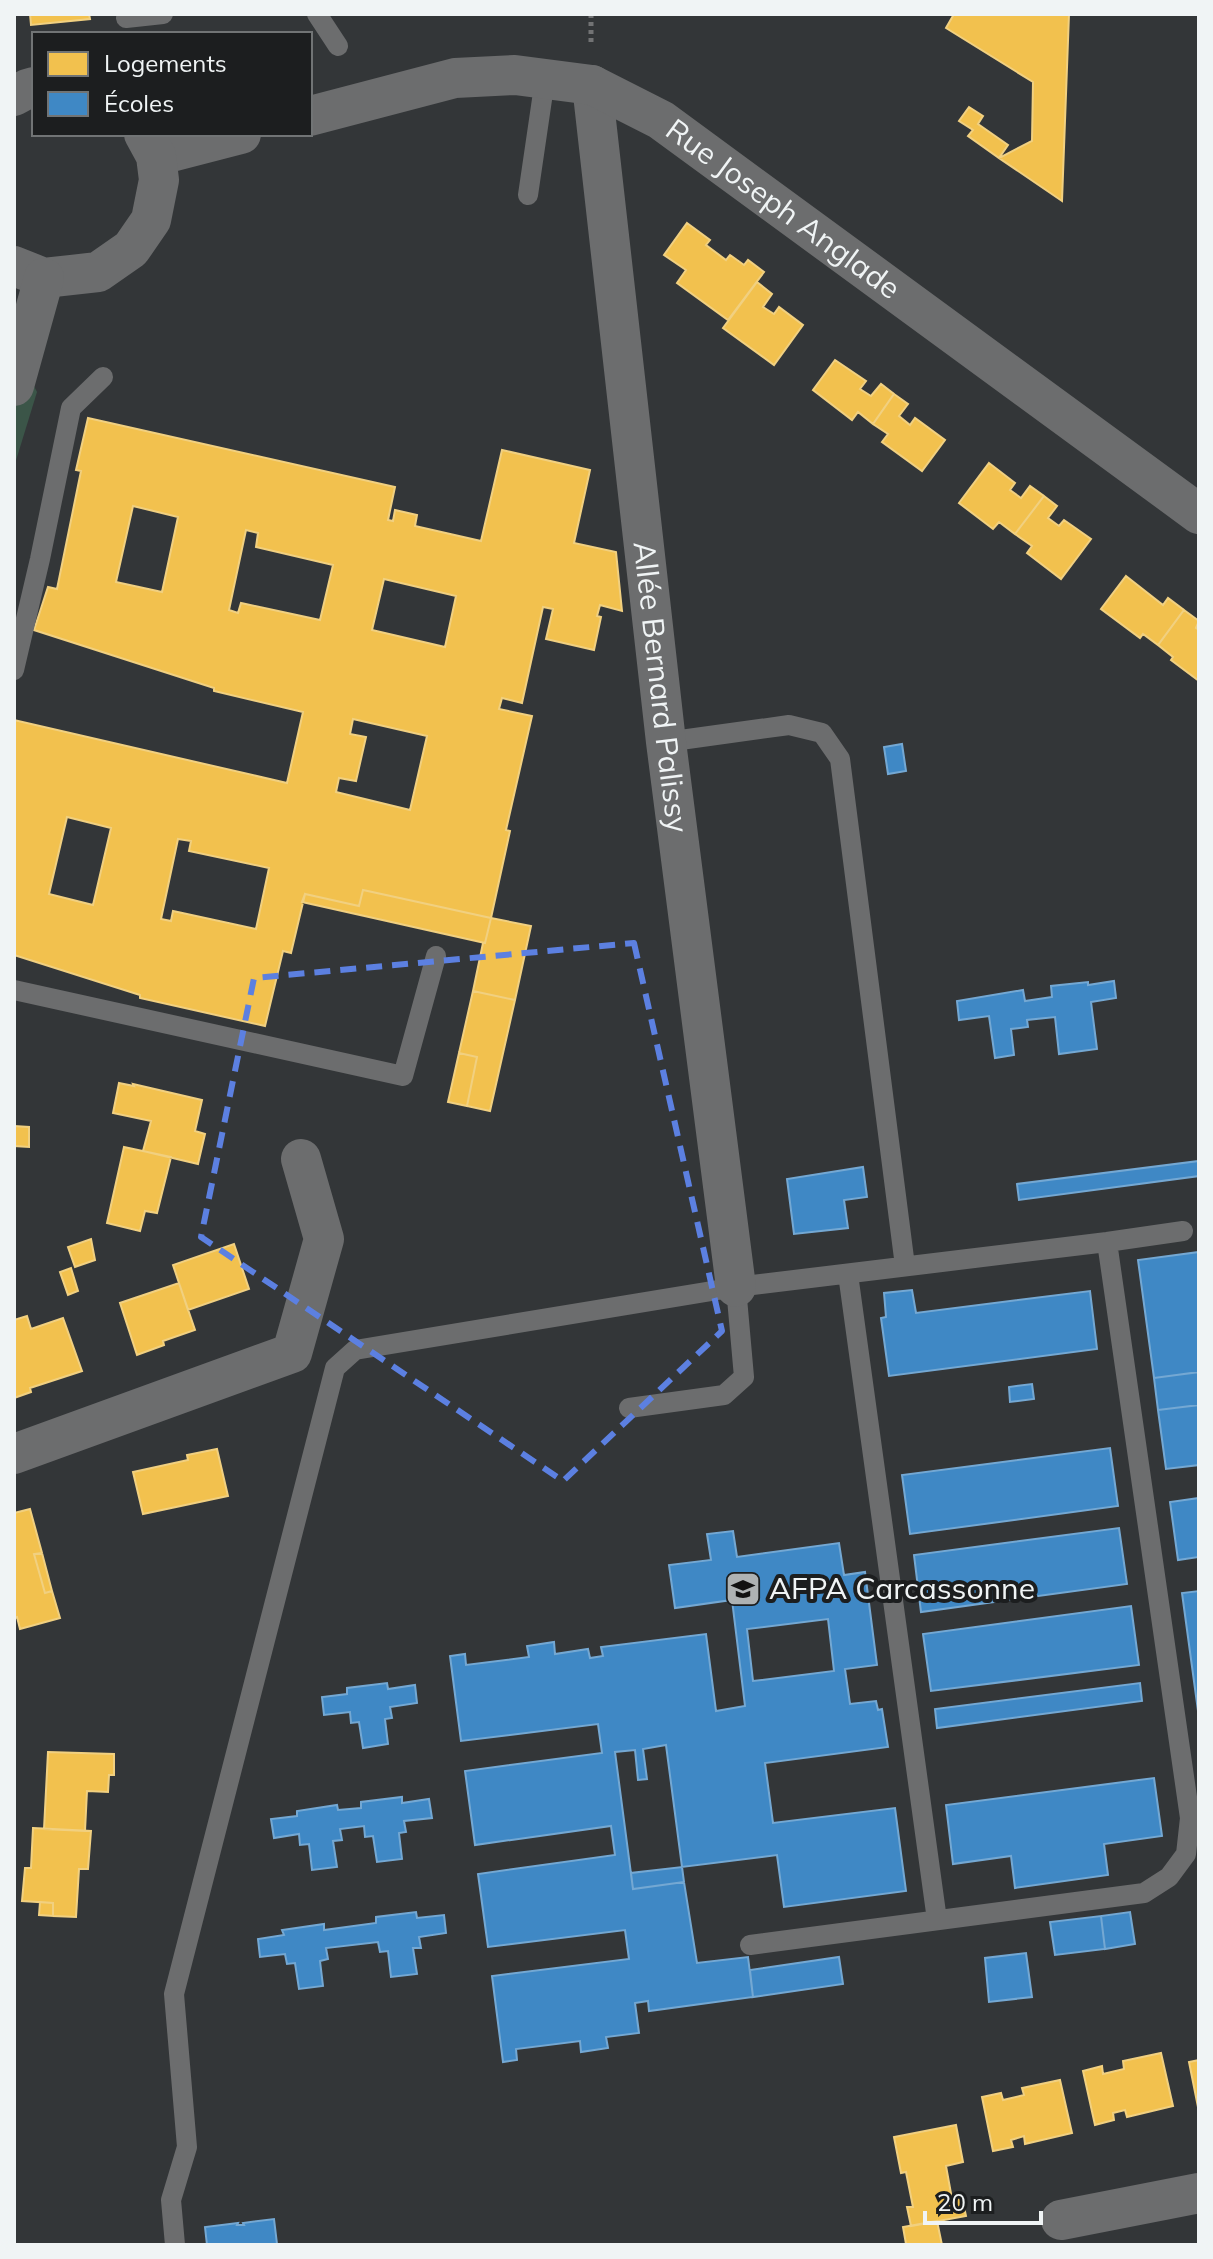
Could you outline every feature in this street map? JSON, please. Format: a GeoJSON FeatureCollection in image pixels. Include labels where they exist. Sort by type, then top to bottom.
{"type":"FeatureCollection","features":[{"type":"Feature","properties":{"kind":"street","name":"Rue Joseph Anglade"},"geometry":{"type":"LineString","coordinates":[[312,115],[455,78],[515,75],[592,85],[661,120],[1199,514]]}},
{"type":"Feature","properties":{"kind":"street","name":"Allée Bernard Palissy"},"geometry":{"type":"LineString","coordinates":[[592,85],[666,742],[736,1287]]}},
{"type":"Feature","properties":{"kind":"street"},"geometry":{"type":"LineString","coordinates":[[14,386],[29,272],[98,272],[131,249],[151,220],[159,180],[150,145],[224,136]]}},
{"type":"Feature","properties":{"kind":"street"},"geometry":{"type":"LineString","coordinates":[[14,1454],[292,1353],[324,1239],[301,1159]]}},
{"type":"Feature","properties":{"kind":"street"},"geometry":{"type":"LineString","coordinates":[[1061,2220],[1199,2193]]}},
{"type":"Feature","properties":{"kind":"lane"},"geometry":{"type":"LineString","coordinates":[[126,18],[163,14]]}},
{"type":"Feature","properties":{"kind":"lane"},"geometry":{"type":"LineString","coordinates":[[317,14],[338,46]]}},
{"type":"Feature","properties":{"kind":"lane"},"geometry":{"type":"LineString","coordinates":[[528,195],[545,79]]}},
{"type":"Feature","properties":{"kind":"lane"},"geometry":{"type":"LineString","coordinates":[[14,670],[71,408],[103,377]]}},
{"type":"Feature","properties":{"kind":"lane"},"geometry":{"type":"LineString","coordinates":[[666,742],[789,725],[822,733],[840,759],[905,1266]]}},
{"type":"Feature","properties":{"kind":"lane"},"geometry":{"type":"LineString","coordinates":[[14,990],[403,1076],[436,956]]}},
{"type":"Feature","properties":{"kind":"lane"},"geometry":{"type":"LineString","coordinates":[[175,2245],[171,2200],[187,2147],[174,1994],[335,1368],[355,1350],[736,1287],[1183,1231]]}},
{"type":"Feature","properties":{"kind":"lane"},"geometry":{"type":"LineString","coordinates":[[750,1945],[1144,1893],[1169,1877],[1186,1854],[1195,1817],[1107,1242]]}},
{"type":"Feature","properties":{"kind":"lane"},"geometry":{"type":"LineString","coordinates":[[848,1274],[937,1920]]}},
{"type":"Feature","properties":{"kind":"lane"},"geometry":{"type":"LineString","coordinates":[[629,1408],[724,1395],[744,1377],[736,1287]]}},
{"type":"Feature","properties":{"kind":"highlighted area"},"geometry":{"type":"Polygon","coordinates":[[[634,943],[722,1331],[563,1481],[201,1237],[254,978],[634,943]]]}},
{"type":"Feature","properties":{"kind":"green space"},"geometry":{"type":"Polygon","coordinates":[[[14,347],[37,392],[14,467],[14,347]]]}},
{"type":"Feature","properties":{"kind":"building: Logements"},"geometry":{"type":"Polygon","coordinates":[[[30,14],[89,14],[90,19],[31,25],[30,14]]]}},
{"type":"Feature","properties":{"kind":"building: Logements"},"geometry":{"type":"Polygon","coordinates":[[[954,14],[1069,14],[1062,201],[999,158],[1032,141],[1033,82],[946,28],[954,14]]]}},
{"type":"Feature","properties":{"kind":"building: Logements"},"geometry":{"type":"Polygon","coordinates":[[[969,107],[983,116],[978,124],[1008,145],[999,158],[968,136],[973,130],[959,121],[969,107]]]}},
{"type":"Feature","properties":{"kind":"building: Logements"},"geometry":{"type":"Polygon","coordinates":[[[687,223],[710,240],[706,245],[726,260],[730,255],[744,265],[748,260],[764,272],[728,320],[677,283],[686,270],[664,255],[687,223]]]}},
{"type":"Feature","properties":{"kind":"building: Logements"},"geometry":{"type":"Polygon","coordinates":[[[757,282],[772,294],[763,307],[774,314],[779,307],[803,325],[774,365],[723,328],[757,282]]]}},
{"type":"Feature","properties":{"kind":"building: Logements"},"geometry":{"type":"Polygon","coordinates":[[[835,360],[866,381],[860,389],[871,396],[881,384],[894,394],[873,424],[858,412],[852,420],[813,390],[835,360]]]}},
{"type":"Feature","properties":{"kind":"building: Logements"},"geometry":{"type":"Polygon","coordinates":[[[894,394],[908,404],[899,416],[910,425],[915,418],[945,440],[922,471],[882,442],[888,434],[873,424],[894,394]]]}},
{"type":"Feature","properties":{"kind":"building: Logements"},"geometry":{"type":"Polygon","coordinates":[[[88,418],[395,487],[388,520],[393,521],[395,510],[417,515],[415,526],[481,541],[502,450],[590,470],[574,543],[616,552],[622,611],[600,605],[597,616],[601,617],[594,650],[546,639],[553,609],[543,607],[522,703],[502,698],[499,709],[532,716],[506,830],[510,831],[491,918],[363,890],[359,906],[305,894],[291,953],[283,951],[265,1026],[140,998],[140,995],[14,955],[14,720],[287,783],[303,712],[214,691],[214,688],[34,630],[48,587],[57,589],[81,471],[76,470],[88,418]],[[133,506],[116,582],[162,592],[178,517],[133,506]],[[246,530],[229,610],[238,613],[241,603],[320,620],[333,565],[256,547],[258,533],[246,530]],[[384,579],[372,630],[445,647],[456,596],[384,579]],[[353,719],[350,734],[366,737],[356,781],[339,778],[336,792],[410,810],[427,736],[353,719]],[[67,817],[49,894],[93,905],[111,828],[67,817]],[[178,839],[161,919],[171,921],[173,911],[256,929],[269,868],[189,851],[191,841],[178,839]]]}},
{"type":"Feature","properties":{"kind":"building: Logements"},"geometry":{"type":"Polygon","coordinates":[[[989,463],[1015,483],[1010,490],[1021,498],[1030,486],[1044,496],[1015,534],[999,522],[993,529],[959,503],[989,463]]]}},
{"type":"Feature","properties":{"kind":"building: Logements"},"geometry":{"type":"Polygon","coordinates":[[[1044,496],[1057,506],[1048,518],[1059,526],[1064,520],[1091,539],[1061,579],[1027,553],[1032,546],[1015,534],[1044,496]]]}},
{"type":"Feature","properties":{"kind":"building: Logements"},"geometry":{"type":"Polygon","coordinates":[[[1126,576],[1163,605],[1168,598],[1184,610],[1158,645],[1143,634],[1140,638],[1101,609],[1126,576]]]}},
{"type":"Feature","properties":{"kind":"building: Logements"},"geometry":{"type":"Polygon","coordinates":[[[1184,610],[1199,621],[1196,628],[1199,630],[1199,681],[1171,660],[1173,657],[1158,645],[1184,610]]]}},
{"type":"Feature","properties":{"kind":"building: Logements"},"geometry":{"type":"Polygon","coordinates":[[[363,890],[491,918],[485,943],[302,902],[305,894],[359,906],[363,890]]]}},
{"type":"Feature","properties":{"kind":"building: Logements"},"geometry":{"type":"Polygon","coordinates":[[[491,918],[531,926],[515,1000],[473,991],[491,918]]]}},
{"type":"Feature","properties":{"kind":"building: Logements"},"geometry":{"type":"Polygon","coordinates":[[[473,991],[515,1000],[490,1111],[467,1106],[477,1057],[459,1053],[473,991]]]}},
{"type":"Feature","properties":{"kind":"building: Logements"},"geometry":{"type":"Polygon","coordinates":[[[459,1053],[477,1057],[467,1106],[448,1102],[459,1053]]]}},
{"type":"Feature","properties":{"kind":"building: Logements"},"geometry":{"type":"Polygon","coordinates":[[[119,1083],[202,1100],[195,1131],[205,1134],[198,1164],[143,1151],[151,1121],[113,1113],[119,1083]]]}},
{"type":"Feature","properties":{"kind":"building: Logements"},"geometry":{"type":"Polygon","coordinates":[[[14,1126],[29,1127],[29,1147],[14,1146],[14,1126]]]}},
{"type":"Feature","properties":{"kind":"building: Logements"},"geometry":{"type":"Polygon","coordinates":[[[124,1147],[171,1157],[157,1213],[145,1211],[140,1231],[107,1223],[124,1147]]]}},
{"type":"Feature","properties":{"kind":"building: Logements"},"geometry":{"type":"Polygon","coordinates":[[[91,1239],[95,1260],[75,1267],[68,1247],[91,1239]]]}},
{"type":"Feature","properties":{"kind":"building: Logements"},"geometry":{"type":"Polygon","coordinates":[[[234,1244],[249,1289],[188,1310],[173,1265],[234,1244]]]}},
{"type":"Feature","properties":{"kind":"building: Logements"},"geometry":{"type":"Polygon","coordinates":[[[71,1268],[78,1291],[68,1295],[60,1272],[71,1268]]]}},
{"type":"Feature","properties":{"kind":"building: Logements"},"geometry":{"type":"Polygon","coordinates":[[[179,1283],[195,1330],[163,1341],[164,1345],[137,1355],[120,1303],[179,1283]]]}},
{"type":"Feature","properties":{"kind":"building: Logements"},"geometry":{"type":"Polygon","coordinates":[[[27,1316],[31,1329],[63,1318],[82,1371],[30,1388],[31,1392],[14,1398],[14,1320],[27,1316]]]}},
{"type":"Feature","properties":{"kind":"building: Logements"},"geometry":{"type":"Polygon","coordinates":[[[217,1449],[228,1496],[143,1514],[133,1472],[188,1460],[187,1455],[217,1449]]]}},
{"type":"Feature","properties":{"kind":"building: Logements"},"geometry":{"type":"Polygon","coordinates":[[[30,1509],[42,1553],[34,1554],[45,1593],[52,1591],[60,1618],[20,1629],[17,1617],[14,1618],[14,1513],[30,1509]]]}},
{"type":"Feature","properties":{"kind":"building: Logements"},"geometry":{"type":"Polygon","coordinates":[[[42,1553],[52,1591],[45,1593],[34,1554],[42,1553]]]}},
{"type":"Feature","properties":{"kind":"building: Logements"},"geometry":{"type":"Polygon","coordinates":[[[48,1752],[114,1754],[114,1775],[109,1775],[108,1792],[87,1791],[85,1831],[44,1829],[48,1752]]]}},
{"type":"Feature","properties":{"kind":"building: Logements"},"geometry":{"type":"Polygon","coordinates":[[[33,1828],[91,1831],[88,1869],[79,1869],[76,1917],[53,1916],[53,1903],[22,1901],[25,1868],[31,1868],[33,1828]]]}},
{"type":"Feature","properties":{"kind":"building: Logements"},"geometry":{"type":"Polygon","coordinates":[[[40,1902],[53,1903],[53,1916],[39,1915],[40,1902]]]}},
{"type":"Feature","properties":{"kind":"building: Logements"},"geometry":{"type":"Polygon","coordinates":[[[1161,2053],[1173,2106],[1127,2117],[1125,2110],[1113,2113],[1114,2120],[1095,2125],[1083,2071],[1102,2066],[1103,2074],[1124,2069],[1123,2061],[1161,2053]]]}},
{"type":"Feature","properties":{"kind":"building: Logements"},"geometry":{"type":"Polygon","coordinates":[[[1199,2060],[1199,2112],[1189,2062],[1199,2060]]]}},
{"type":"Feature","properties":{"kind":"building: Logements"},"geometry":{"type":"Polygon","coordinates":[[[1060,2080],[1072,2133],[1025,2144],[1024,2136],[1011,2140],[1013,2147],[993,2151],[982,2097],[1001,2093],[1003,2100],[1024,2095],[1022,2088],[1060,2080]]]}},
{"type":"Feature","properties":{"kind":"building: Logements"},"geometry":{"type":"Polygon","coordinates":[[[956,2125],[963,2162],[946,2166],[952,2199],[962,2198],[966,2216],[911,2226],[907,2207],[913,2207],[906,2172],[901,2173],[894,2137],[956,2125]]]}},
{"type":"Feature","properties":{"kind":"building: Logements"},"geometry":{"type":"Polygon","coordinates":[[[937,2221],[942,2245],[903,2245],[906,2244],[903,2227],[937,2221]]]}},
{"type":"Feature","properties":{"kind":"building: Écoles"},"geometry":{"type":"Polygon","coordinates":[[[902,744],[906,771],[888,774],[884,747],[902,744]]]}},
{"type":"Feature","properties":{"kind":"building: Écoles"},"geometry":{"type":"Polygon","coordinates":[[[1114,981],[1116,998],[1091,1002],[1097,1049],[1059,1054],[1055,1017],[1027,1020],[1028,1027],[1011,1029],[1014,1055],[995,1058],[989,1016],[959,1020],[957,1001],[1023,990],[1025,1001],[1052,997],[1051,986],[1114,981]]]}},
{"type":"Feature","properties":{"kind":"building: Écoles"},"geometry":{"type":"Polygon","coordinates":[[[1199,1161],[1199,1176],[1019,1200],[1017,1184],[1199,1161]]]}},
{"type":"Feature","properties":{"kind":"building: Écoles"},"geometry":{"type":"Polygon","coordinates":[[[863,1167],[867,1197],[844,1200],[848,1228],[794,1234],[787,1179],[863,1167]]]}},
{"type":"Feature","properties":{"kind":"building: Écoles"},"geometry":{"type":"Polygon","coordinates":[[[1199,1252],[1199,1372],[1154,1378],[1138,1260],[1199,1252]]]}},
{"type":"Feature","properties":{"kind":"building: Écoles"},"geometry":{"type":"Polygon","coordinates":[[[912,1290],[916,1313],[1090,1291],[1097,1349],[889,1376],[881,1318],[886,1317],[884,1293],[912,1290]]]}},
{"type":"Feature","properties":{"kind":"building: Écoles"},"geometry":{"type":"Polygon","coordinates":[[[1199,1372],[1199,1405],[1158,1410],[1154,1378],[1199,1372]]]}},
{"type":"Feature","properties":{"kind":"building: Écoles"},"geometry":{"type":"Polygon","coordinates":[[[1032,1384],[1034,1399],[1010,1402],[1009,1387],[1032,1384]]]}},
{"type":"Feature","properties":{"kind":"building: Écoles"},"geometry":{"type":"Polygon","coordinates":[[[1199,1405],[1199,1465],[1166,1469],[1158,1410],[1199,1405]]]}},
{"type":"Feature","properties":{"kind":"building: Écoles"},"geometry":{"type":"Polygon","coordinates":[[[1110,1448],[1118,1506],[910,1534],[902,1475],[1110,1448]]]}},
{"type":"Feature","properties":{"kind":"building: Écoles"},"geometry":{"type":"Polygon","coordinates":[[[1199,1498],[1199,1557],[1178,1560],[1170,1502],[1199,1498]]]}},
{"type":"Feature","properties":{"kind":"building: Écoles"},"geometry":{"type":"Polygon","coordinates":[[[1119,1528],[1127,1584],[921,1612],[914,1555],[1119,1528]]]}},
{"type":"Feature","properties":{"kind":"building: Écoles"},"geometry":{"type":"Polygon","coordinates":[[[733,1531],[737,1557],[839,1543],[844,1575],[865,1572],[877,1665],[845,1669],[850,1704],[876,1701],[878,1710],[882,1709],[888,1747],[765,1763],[773,1823],[895,1808],[906,1891],[784,1907],[777,1855],[682,1867],[666,1745],[643,1749],[647,1779],[638,1780],[635,1750],[615,1752],[633,1889],[684,1882],[697,1963],[748,1957],[753,1997],[649,2011],[648,2001],[635,2003],[639,2033],[606,2037],[608,2048],[581,2052],[580,2041],[516,2049],[517,2060],[503,2062],[492,1976],[629,1959],[625,1930],[488,1947],[478,1874],[615,1855],[611,1826],[475,1845],[465,1771],[602,1753],[598,1724],[461,1741],[450,1656],[465,1654],[466,1665],[529,1657],[527,1646],[554,1642],[555,1654],[588,1649],[590,1658],[603,1656],[601,1647],[706,1634],[716,1711],[745,1706],[732,1600],[675,1608],[669,1565],[711,1560],[707,1534],[733,1531]],[[828,1619],[747,1629],[753,1681],[834,1671],[828,1619]]]}},
{"type":"Feature","properties":{"kind":"building: Écoles"},"geometry":{"type":"Polygon","coordinates":[[[1199,1591],[1199,1718],[1182,1593],[1199,1591]]]}},
{"type":"Feature","properties":{"kind":"building: Écoles"},"geometry":{"type":"Polygon","coordinates":[[[1131,1606],[1139,1665],[931,1691],[923,1634],[1131,1606]]]}},
{"type":"Feature","properties":{"kind":"building: Écoles"},"geometry":{"type":"Polygon","coordinates":[[[387,1683],[388,1689],[415,1685],[417,1703],[390,1707],[392,1718],[385,1719],[388,1744],[363,1748],[359,1722],[351,1723],[350,1712],[324,1715],[322,1697],[347,1694],[347,1688],[387,1683]]]}},
{"type":"Feature","properties":{"kind":"building: Écoles"},"geometry":{"type":"Polygon","coordinates":[[[1140,1683],[1142,1701],[937,1728],[935,1709],[1140,1683]]]}},
{"type":"Feature","properties":{"kind":"building: Écoles"},"geometry":{"type":"Polygon","coordinates":[[[1154,1778],[1162,1836],[1104,1844],[1108,1875],[1015,1888],[1011,1856],[953,1864],[946,1805],[1154,1778]]]}},
{"type":"Feature","properties":{"kind":"building: Écoles"},"geometry":{"type":"Polygon","coordinates":[[[402,1797],[402,1803],[429,1799],[432,1818],[404,1821],[406,1832],[399,1833],[402,1859],[377,1862],[373,1836],[365,1837],[364,1826],[340,1829],[342,1840],[333,1841],[337,1867],[312,1870],[309,1844],[300,1845],[299,1834],[274,1838],[271,1819],[297,1816],[297,1811],[337,1805],[338,1810],[361,1808],[361,1802],[402,1797]]]}},
{"type":"Feature","properties":{"kind":"building: Écoles"},"geometry":{"type":"Polygon","coordinates":[[[682,1867],[684,1882],[633,1889],[631,1873],[682,1867]]]}},
{"type":"Feature","properties":{"kind":"building: Écoles"},"geometry":{"type":"Polygon","coordinates":[[[416,1912],[417,1918],[444,1915],[446,1933],[419,1937],[421,1948],[413,1948],[417,1974],[391,1977],[388,1951],[380,1952],[378,1942],[326,1948],[328,1959],[320,1961],[323,1986],[299,1989],[295,1963],[287,1964],[285,1954],[260,1957],[258,1939],[284,1935],[282,1930],[324,1924],[324,1930],[376,1923],[376,1917],[416,1912]]]}},
{"type":"Feature","properties":{"kind":"building: Écoles"},"geometry":{"type":"Polygon","coordinates":[[[1130,1912],[1135,1944],[1105,1949],[1101,1916],[1130,1912]]]}},
{"type":"Feature","properties":{"kind":"building: Écoles"},"geometry":{"type":"Polygon","coordinates":[[[1101,1916],[1105,1949],[1055,1955],[1050,1922],[1101,1916]]]}},
{"type":"Feature","properties":{"kind":"building: Écoles"},"geometry":{"type":"Polygon","coordinates":[[[1026,1953],[1032,1997],[989,2002],[985,1958],[1026,1953]]]}},
{"type":"Feature","properties":{"kind":"building: Écoles"},"geometry":{"type":"Polygon","coordinates":[[[839,1957],[843,1984],[753,1997],[750,1970],[839,1957]]]}},
{"type":"Feature","properties":{"kind":"building: Écoles"},"geometry":{"type":"Polygon","coordinates":[[[274,2219],[277,2244],[207,2245],[205,2227],[244,2225],[274,2219]]]}},
{"type":"Feature","properties":{"kind":"place","name":"AFPA Carcassonne"},"geometry":{"type":"Point","coordinates":[743,1589]}}]}
